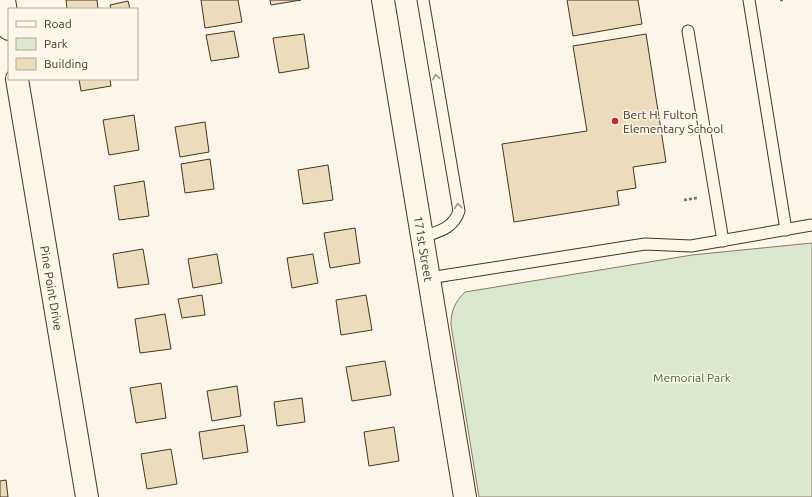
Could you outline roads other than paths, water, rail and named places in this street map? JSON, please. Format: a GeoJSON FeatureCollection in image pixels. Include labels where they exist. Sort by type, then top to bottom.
{"type":"FeatureCollection","features":[{"type":"Feature","properties":{"kind":"street"},"geometry":{"type":"LineString","coordinates":[[4,0],[8,22]]}},
{"type":"Feature","properties":{"kind":"street","name":"171st Street"},"geometry":{"type":"LineString","coordinates":[[383,0],[465,497]]}},
{"type":"Feature","properties":{"kind":"street","name":"Pine Point Drive"},"geometry":{"type":"LineString","coordinates":[[17,80],[87,497]]}},
{"type":"Feature","properties":{"kind":"lane"},"geometry":{"type":"LineString","coordinates":[[423,0],[459,210],[456,220],[446,228],[423,237]]}},
{"type":"Feature","properties":{"kind":"lane"},"geometry":{"type":"LineString","coordinates":[[749,0],[786,230]]}},
{"type":"Feature","properties":{"kind":"lane"},"geometry":{"type":"LineString","coordinates":[[688,31],[723,241]]}},
{"type":"Feature","properties":{"kind":"lane"},"geometry":{"type":"LineString","coordinates":[[429,278],[646,244],[691,246],[812,225]]}},
{"type":"Feature","properties":{"kind":"place","name":"Bert H. Fulton Elementary School"},"geometry":{"type":"Point","coordinates":[615,121]}},
{"type":"Feature","properties":{"kind":"park label","name":"Memorial Park"},"geometry":{"type":"Point","coordinates":[692,377]}}]}
